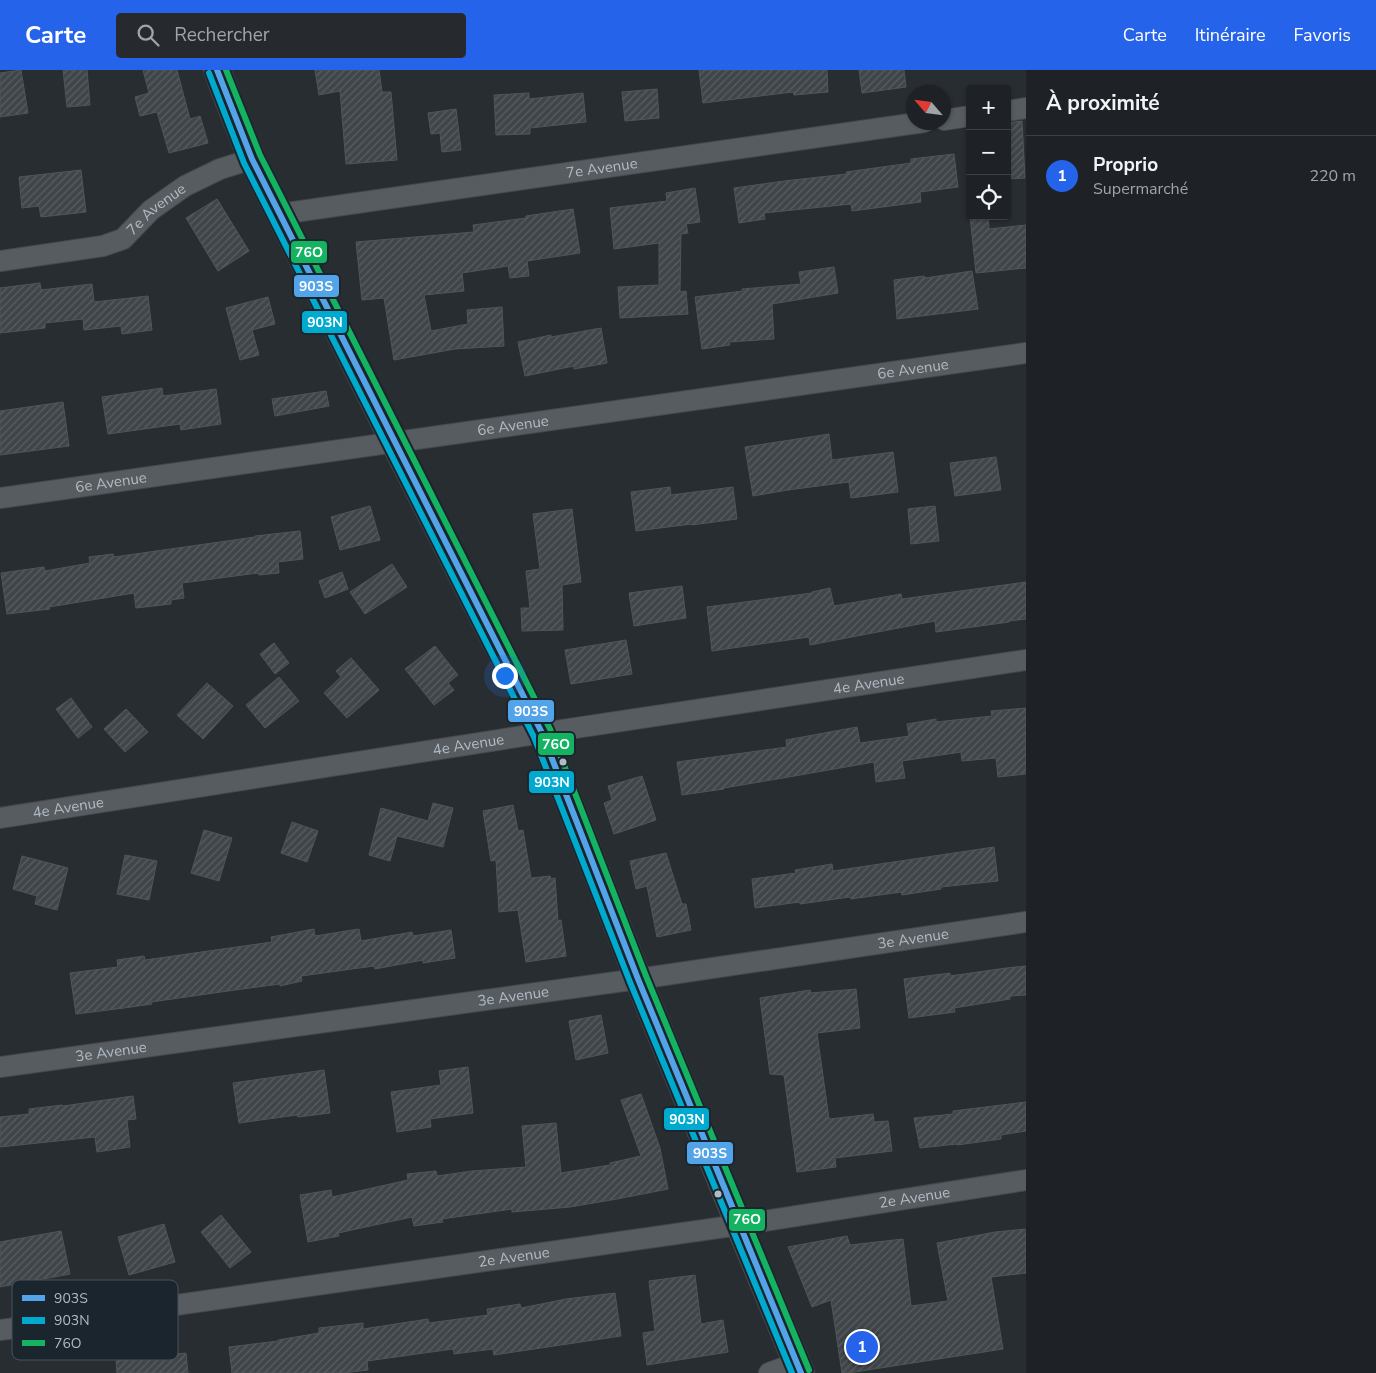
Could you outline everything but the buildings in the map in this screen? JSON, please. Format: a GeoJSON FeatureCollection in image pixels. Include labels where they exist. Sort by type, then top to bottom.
{"type":"FeatureCollection","features":[{"type":"Feature","properties":{"kind":"street"},"geometry":{"type":"LineString","coordinates":[[217,70],[252,159],[542,733],[638,979],[799,1368],[769,1373]]}},
{"type":"Feature","properties":{"kind":"street"},"geometry":{"type":"LineString","coordinates":[[1011,110],[1026,108]]}},
{"type":"Feature","properties":{"kind":"street"},"geometry":{"type":"LineString","coordinates":[[951,119],[966,117]]}},
{"type":"Feature","properties":{"kind":"street","name":"7e Avenue"},"geometry":{"type":"LineString","coordinates":[[280,214],[906,125]]}},
{"type":"Feature","properties":{"kind":"street","name":"7e Avenue"},"geometry":{"type":"LineString","coordinates":[[0,262],[103,246],[123,239],[150,210],[185,186],[220,169],[252,159]]}},
{"type":"Feature","properties":{"kind":"street","name":"6e Avenue"},"geometry":{"type":"LineString","coordinates":[[0,498],[1026,353]]}},
{"type":"Feature","properties":{"kind":"street","name":"4e Avenue"},"geometry":{"type":"LineString","coordinates":[[0,818],[542,733],[1026,660]]}},
{"type":"Feature","properties":{"kind":"street","name":"3e Avenue"},"geometry":{"type":"LineString","coordinates":[[0,1067],[638,979],[1026,922]]}},
{"type":"Feature","properties":{"kind":"street","name":"2e Avenue"},"geometry":{"type":"LineString","coordinates":[[178,1305],[739,1225],[1026,1180]]}},
{"type":"Feature","properties":{"kind":"transit line","name":"903S"},"geometry":{"type":"LineString","coordinates":[[217,70],[252,159],[542,733],[638,979],[801,1373]]}},
{"type":"Feature","properties":{"kind":"transit line","name":"76O"},"geometry":{"type":"LineString","coordinates":[[226,70],[260,155],[550,729],[646,976],[809,1370]]}},
{"type":"Feature","properties":{"kind":"transit line","name":"903N"},"geometry":{"type":"LineString","coordinates":[[209,73],[244,163],[534,737],[630,982],[792,1373]]}},
{"type":"Feature","properties":{"kind":"place","name":"Proprio"},"geometry":{"type":"Point","coordinates":[862,1347]}}]}
